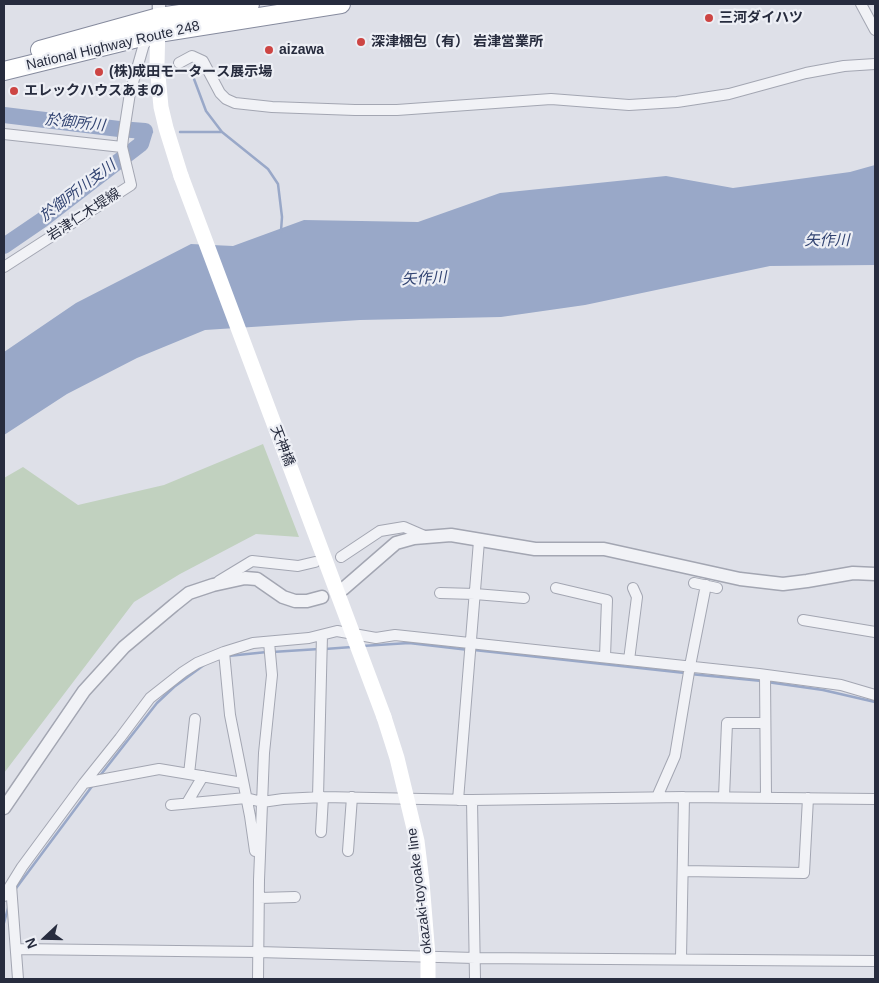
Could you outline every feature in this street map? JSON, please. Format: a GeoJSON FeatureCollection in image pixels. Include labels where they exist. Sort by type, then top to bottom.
{"type":"FeatureCollection","features":[{"type":"Feature","properties":{"kind":"highway","name":"National Highway Route 248"},"geometry":{"type":"LineString","coordinates":[[4,60],[159,18],[250,4]]}},
{"type":"Feature","properties":{"kind":"highway","name":"National Highway Route 248"},"geometry":{"type":"LineString","coordinates":[[4,71],[159,18],[341,4]]}},
{"type":"Feature","properties":{"kind":"main road","name":"天神橋"},"geometry":{"type":"LineString","coordinates":[[159,18],[157,65],[162,107],[166,128],[181,176],[384,717]]}},
{"type":"Feature","properties":{"kind":"main road","name":"okazaki-toyoake line"},"geometry":{"type":"LineString","coordinates":[[384,717],[397,758],[417,842],[428,956],[428,979]]}},
{"type":"Feature","properties":{"kind":"street"},"geometry":{"type":"LineString","coordinates":[[861,4],[875,30]]}},
{"type":"Feature","properties":{"kind":"street"},"geometry":{"type":"LineString","coordinates":[[4,134],[123,142],[130,93],[144,44],[159,18]]}},
{"type":"Feature","properties":{"kind":"street"},"geometry":{"type":"LineString","coordinates":[[179,63],[192,56],[202,61],[220,93],[226,99],[235,102],[272,108],[355,110],[397,110],[551,99],[629,105],[677,102],[729,94],[806,73],[844,66],[875,64]]}},
{"type":"Feature","properties":{"kind":"street","name":"岩津仁木堤線"},"geometry":{"type":"LineString","coordinates":[[4,266],[131,185],[123,142]]}},
{"type":"Feature","properties":{"kind":"street"},"geometry":{"type":"LineString","coordinates":[[341,557],[380,531],[404,527],[428,537]]}},
{"type":"Feature","properties":{"kind":"street"},"geometry":{"type":"LineString","coordinates":[[343,589],[396,543],[414,538],[451,535],[535,549],[604,549],[740,579],[783,584],[853,573],[875,574]]}},
{"type":"Feature","properties":{"kind":"street"},"geometry":{"type":"LineString","coordinates":[[458,800],[479,541]]}},
{"type":"Feature","properties":{"kind":"street"},"geometry":{"type":"LineString","coordinates":[[213,585],[252,561],[298,566],[315,562]]}},
{"type":"Feature","properties":{"kind":"street"},"geometry":{"type":"LineString","coordinates":[[4,808],[84,691],[124,648],[189,593],[213,585],[245,578],[257,579],[283,596],[296,601],[307,601],[322,597]]}},
{"type":"Feature","properties":{"kind":"street"},"geometry":{"type":"LineString","coordinates":[[694,583],[717,588]]}},
{"type":"Feature","properties":{"kind":"street"},"geometry":{"type":"LineString","coordinates":[[657,797],[675,756],[706,585]]}},
{"type":"Feature","properties":{"kind":"street"},"geometry":{"type":"LineString","coordinates":[[556,588],[607,600],[605,657]]}},
{"type":"Feature","properties":{"kind":"street"},"geometry":{"type":"LineString","coordinates":[[628,660],[637,598],[634,588]]}},
{"type":"Feature","properties":{"kind":"street"},"geometry":{"type":"LineString","coordinates":[[440,593],[524,598]]}},
{"type":"Feature","properties":{"kind":"street"},"geometry":{"type":"LineString","coordinates":[[803,620],[875,632]]}},
{"type":"Feature","properties":{"kind":"street"},"geometry":{"type":"LineString","coordinates":[[4,896],[22,867],[150,698],[197,663],[254,643],[337,631],[376,638],[395,634],[765,675],[841,685],[875,695]]}},
{"type":"Feature","properties":{"kind":"street"},"geometry":{"type":"LineString","coordinates":[[321,832],[322,634]]}},
{"type":"Feature","properties":{"kind":"street"},"geometry":{"type":"LineString","coordinates":[[258,979],[259,880],[264,753],[272,675],[270,642]]}},
{"type":"Feature","properties":{"kind":"street"},"geometry":{"type":"LineString","coordinates":[[224,652],[230,715],[259,880]]}},
{"type":"Feature","properties":{"kind":"street"},"geometry":{"type":"LineString","coordinates":[[765,675],[766,798]]}},
{"type":"Feature","properties":{"kind":"street"},"geometry":{"type":"LineString","coordinates":[[189,774],[195,719]]}},
{"type":"Feature","properties":{"kind":"street"},"geometry":{"type":"LineString","coordinates":[[724,797],[727,723],[766,723]]}},
{"type":"Feature","properties":{"kind":"street"},"geometry":{"type":"LineString","coordinates":[[84,783],[159,769],[243,783]]}},
{"type":"Feature","properties":{"kind":"street"},"geometry":{"type":"LineString","coordinates":[[187,803],[203,776]]}},
{"type":"Feature","properties":{"kind":"street"},"geometry":{"type":"LineString","coordinates":[[171,804],[246,798],[262,802],[320,797],[458,800],[657,797],[875,799]]}},
{"type":"Feature","properties":{"kind":"street"},"geometry":{"type":"LineString","coordinates":[[348,851],[352,797]]}},
{"type":"Feature","properties":{"kind":"street"},"geometry":{"type":"LineString","coordinates":[[681,958],[684,797]]}},
{"type":"Feature","properties":{"kind":"street"},"geometry":{"type":"LineString","coordinates":[[683,871],[804,873],[808,798]]}},
{"type":"Feature","properties":{"kind":"street"},"geometry":{"type":"LineString","coordinates":[[472,800],[476,979]]}},
{"type":"Feature","properties":{"kind":"street"},"geometry":{"type":"LineString","coordinates":[[11,885],[18,979]]}},
{"type":"Feature","properties":{"kind":"street"},"geometry":{"type":"LineString","coordinates":[[259,898],[295,897]]}},
{"type":"Feature","properties":{"kind":"street"},"geometry":{"type":"LineString","coordinates":[[16,950],[258,952],[475,958],[681,958],[875,961]]}},
{"type":"Feature","properties":{"kind":"green space"},"geometry":{"type":"Polygon","coordinates":[[[263,444],[299,537],[256,534],[180,574],[134,602],[4,773],[4,478],[23,467],[78,505],[164,485],[263,444]]]}},
{"type":"Feature","properties":{"kind":"water","name":"矢作川"},"geometry":{"type":"Polygon","coordinates":[[[875,165],[875,265],[770,266],[585,305],[501,317],[360,320],[205,330],[137,358],[67,394],[4,435],[4,352],[76,303],[191,244],[233,246],[304,220],[418,222],[500,193],[666,176],[733,188],[850,172],[875,165]]]}},
{"type":"Feature","properties":{"kind":"waterway"},"geometry":{"type":"LineString","coordinates":[[194,79],[206,111],[222,132]]}},
{"type":"Feature","properties":{"kind":"waterway","name":"於御所川支川"},"geometry":{"type":"LineString","coordinates":[[4,115],[145,131],[141,144],[42,220],[4,246]]}},
{"type":"Feature","properties":{"kind":"waterway","name":"於御所川支川"},"geometry":{"type":"LineString","coordinates":[[145,131],[152,132]]}},
{"type":"Feature","properties":{"kind":"waterway"},"geometry":{"type":"LineString","coordinates":[[180,132],[222,132],[268,169],[278,184],[282,217],[281,231]]}},
{"type":"Feature","properties":{"kind":"waterway"},"geometry":{"type":"LineString","coordinates":[[362,646],[409,643],[469,650]]}},
{"type":"Feature","properties":{"kind":"waterway"},"geometry":{"type":"LineString","coordinates":[[325,649],[352,647]]}},
{"type":"Feature","properties":{"kind":"waterway"},"geometry":{"type":"LineString","coordinates":[[272,652],[319,649]]}},
{"type":"Feature","properties":{"kind":"waterway"},"geometry":{"type":"LineString","coordinates":[[474,650],[685,673]]}},
{"type":"Feature","properties":{"kind":"waterway"},"geometry":{"type":"LineString","coordinates":[[228,656],[267,652]]}},
{"type":"Feature","properties":{"kind":"waterway"},"geometry":{"type":"LineString","coordinates":[[99,777],[157,703],[174,687],[204,665]]}},
{"type":"Feature","properties":{"kind":"waterway"},"geometry":{"type":"LineString","coordinates":[[690,674],[762,681]]}},
{"type":"Feature","properties":{"kind":"waterway"},"geometry":{"type":"LineString","coordinates":[[767,682],[823,690],[875,702]]}},
{"type":"Feature","properties":{"kind":"waterway"},"geometry":{"type":"LineString","coordinates":[[14,891],[93,785]]}},
{"type":"Feature","properties":{"kind":"waterway"},"geometry":{"type":"LineString","coordinates":[[4,923],[8,908]]}},
{"type":"Feature","properties":{"kind":"place","name":"三河ダイハツ"},"geometry":{"type":"Point","coordinates":[709,18]}},
{"type":"Feature","properties":{"kind":"place","name":"深津梱包（有） 岩津営業所"},"geometry":{"type":"Point","coordinates":[361,42]}},
{"type":"Feature","properties":{"kind":"place","name":"aizawa"},"geometry":{"type":"Point","coordinates":[269,50]}},
{"type":"Feature","properties":{"kind":"place","name":"(株)成田モータース展示場"},"geometry":{"type":"Point","coordinates":[99,72]}},
{"type":"Feature","properties":{"kind":"place","name":"エレックハウスあまの"},"geometry":{"type":"Point","coordinates":[14,91]}},
{"type":"Feature","properties":{"kind":"water label","name":"於御所川"},"geometry":{"type":"Point","coordinates":[75,123]}}]}
